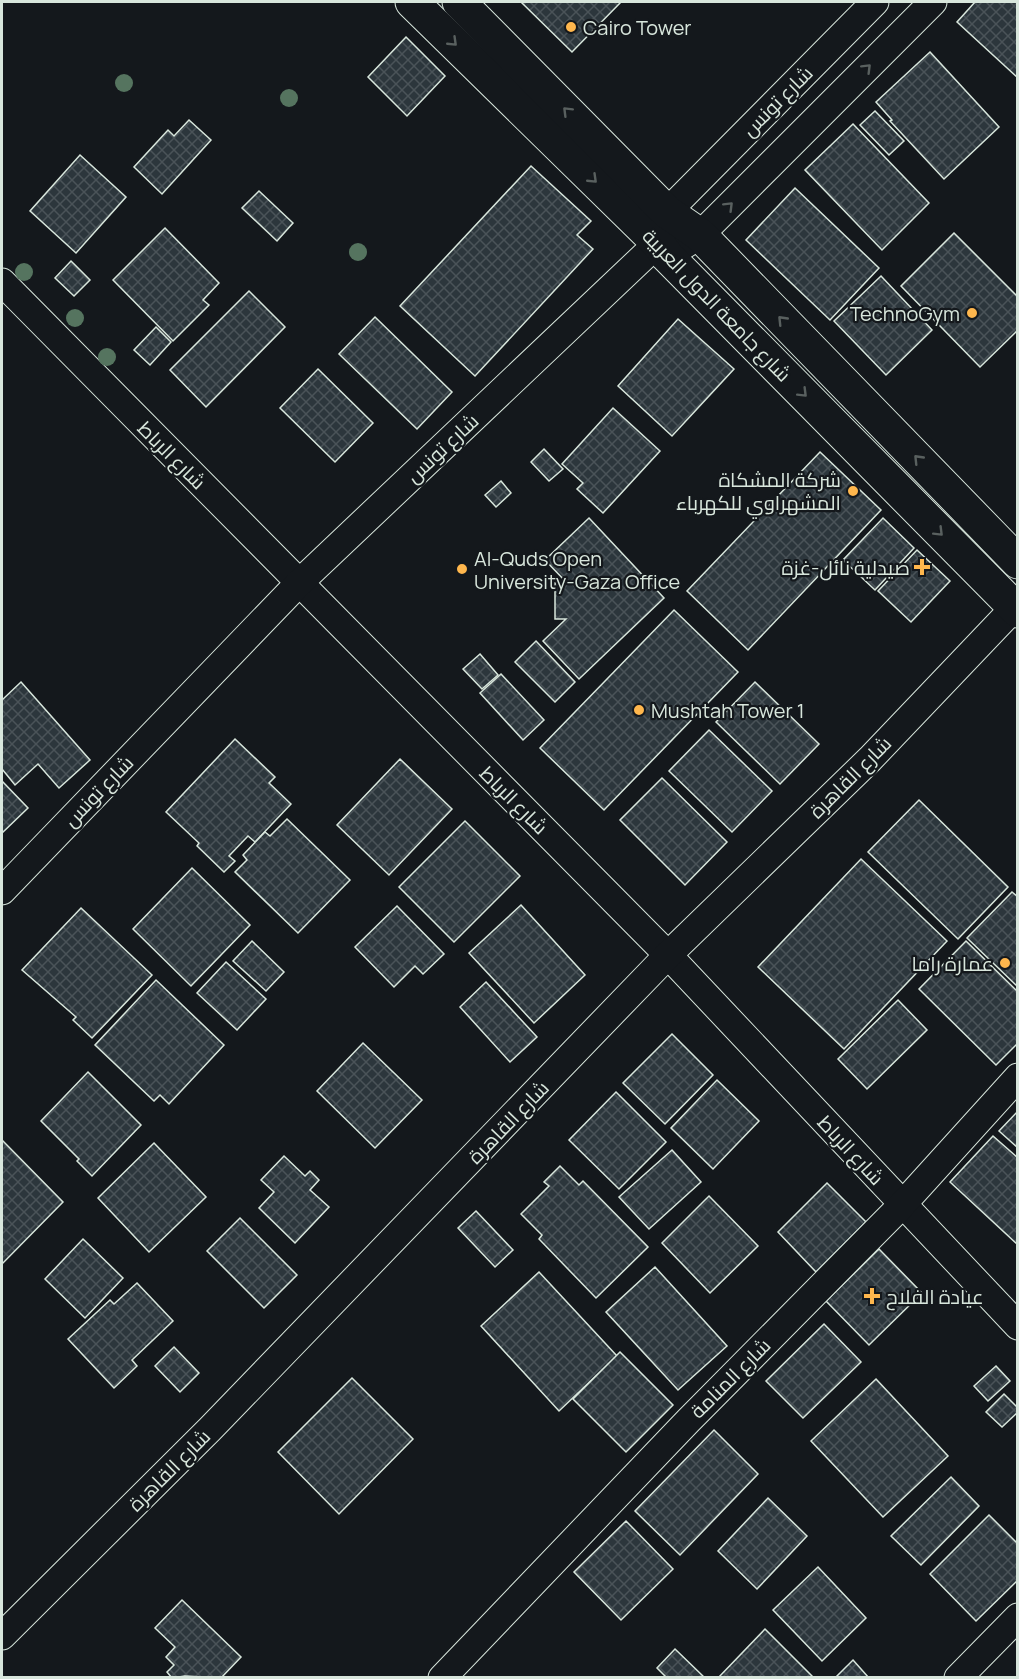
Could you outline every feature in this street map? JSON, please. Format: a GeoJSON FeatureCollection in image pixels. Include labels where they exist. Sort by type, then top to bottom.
{"type":"FeatureCollection","features":[{"type":"Feature","properties":{"kind":"main road","name":"شارع جامعة الدول العربية"},"geometry":{"type":"LineString","coordinates":[[412,2],[663,249],[1016,610]]}},
{"type":"Feature","properties":{"kind":"main road","name":"شارع جامعة الدول العربية"},"geometry":{"type":"LineString","coordinates":[[459,2],[667,212],[700,235],[1017,562]]}},
{"type":"Feature","properties":{"kind":"street","name":"شارع تونس"},"geometry":{"type":"LineString","coordinates":[[663,249],[667,212],[875,2]]}},
{"type":"Feature","properties":{"kind":"street","name":"شارع تونس"},"geometry":{"type":"LineString","coordinates":[[2,891],[298,584],[663,249],[700,235],[933,2]]}},
{"type":"Feature","properties":{"kind":"street","name":"شارع الرباط"},"geometry":{"type":"LineString","coordinates":[[2,282],[298,584],[668,955],[1017,1326]]}},
{"type":"Feature","properties":{"kind":"street","name":"شارع القاهرة"},"geometry":{"type":"LineString","coordinates":[[2,1636],[210,1430],[668,955],[870,759],[1016,610]]}},
{"type":"Feature","properties":{"kind":"street","name":"شارع المنامة"},"geometry":{"type":"LineString","coordinates":[[442,1677],[688,1421],[902,1205],[1017,1077]]}},
{"type":"Feature","properties":{"kind":"street"},"geometry":{"type":"LineString","coordinates":[[958,1677],[1017,1617]]}},
{"type":"Feature","properties":{"kind":"building","name":"Cairo Tower"},"geometry":{"type":"Polygon","coordinates":[[[521,2],[621,2],[572,52],[521,2]]]}},
{"type":"Feature","properties":{"kind":"building"},"geometry":{"type":"Polygon","coordinates":[[[975,2],[1018,2],[1018,78],[957,22],[975,2]]]}},
{"type":"Feature","properties":{"kind":"building"},"geometry":{"type":"Polygon","coordinates":[[[406,37],[445,76],[407,116],[368,77],[406,37]]]}},
{"type":"Feature","properties":{"kind":"building"},"geometry":{"type":"Polygon","coordinates":[[[930,52],[999,127],[944,179],[890,121],[892,120],[876,102],[930,52]]]}},
{"type":"Feature","properties":{"kind":"building"},"geometry":{"type":"Polygon","coordinates":[[[875,111],[904,141],[889,155],[860,125],[875,111]]]}},
{"type":"Feature","properties":{"kind":"building"},"geometry":{"type":"Polygon","coordinates":[[[189,120],[211,140],[162,194],[134,167],[168,130],[174,136],[189,120]]]}},
{"type":"Feature","properties":{"kind":"building"},"geometry":{"type":"Polygon","coordinates":[[[853,124],[929,203],[882,250],[805,170],[853,124]]]}},
{"type":"Feature","properties":{"kind":"building"},"geometry":{"type":"Polygon","coordinates":[[[80,155],[126,197],[76,253],[30,211],[80,155]]]}},
{"type":"Feature","properties":{"kind":"building"},"geometry":{"type":"Polygon","coordinates":[[[531,166],[591,221],[577,235],[593,249],[475,376],[400,306],[531,166]]]}},
{"type":"Feature","properties":{"kind":"building"},"geometry":{"type":"Polygon","coordinates":[[[795,188],[879,268],[830,320],[746,240],[795,188]]]}},
{"type":"Feature","properties":{"kind":"building"},"geometry":{"type":"Polygon","coordinates":[[[259,191],[293,223],[277,241],[242,208],[259,191]]]}},
{"type":"Feature","properties":{"kind":"building"},"geometry":{"type":"Polygon","coordinates":[[[165,228],[219,283],[203,300],[209,305],[173,341],[113,280],[165,228]]]}},
{"type":"Feature","properties":{"kind":"building","name":"TechnoGym"},"geometry":{"type":"Polygon","coordinates":[[[954,233],[1018,297],[1018,330],[980,367],[901,286],[954,233]]]}},
{"type":"Feature","properties":{"kind":"building"},"geometry":{"type":"Polygon","coordinates":[[[71,261],[90,280],[74,296],[55,278],[71,261]]]}},
{"type":"Feature","properties":{"kind":"building"},"geometry":{"type":"Polygon","coordinates":[[[881,276],[932,330],[886,375],[834,321],[881,276]]]}},
{"type":"Feature","properties":{"kind":"building"},"geometry":{"type":"Polygon","coordinates":[[[249,291],[285,327],[206,407],[170,370],[249,291]]]}},
{"type":"Feature","properties":{"kind":"building"},"geometry":{"type":"Polygon","coordinates":[[[375,317],[452,392],[417,429],[339,354],[375,317]]]}},
{"type":"Feature","properties":{"kind":"building"},"geometry":{"type":"Polygon","coordinates":[[[678,319],[734,369],[672,436],[618,386],[678,319]]]}},
{"type":"Feature","properties":{"kind":"building"},"geometry":{"type":"Polygon","coordinates":[[[156,327],[171,342],[150,365],[134,350],[156,327]]]}},
{"type":"Feature","properties":{"kind":"building"},"geometry":{"type":"Polygon","coordinates":[[[318,369],[373,423],[335,462],[280,408],[318,369]]]}},
{"type":"Feature","properties":{"kind":"building"},"geometry":{"type":"Polygon","coordinates":[[[613,408],[660,451],[603,513],[577,489],[583,483],[562,464],[613,408]]]}},
{"type":"Feature","properties":{"kind":"building"},"geometry":{"type":"Polygon","coordinates":[[[544,449],[563,469],[549,481],[531,462],[544,449]]]}},
{"type":"Feature","properties":{"kind":"building"},"geometry":{"type":"Polygon","coordinates":[[[820,452],[881,510],[748,650],[687,591],[820,452]]]}},
{"type":"Feature","properties":{"kind":"building"},"geometry":{"type":"Polygon","coordinates":[[[501,481],[511,493],[496,507],[485,495],[501,481]]]}},
{"type":"Feature","properties":{"kind":"building"},"geometry":{"type":"Polygon","coordinates":[[[589,518],[664,598],[579,679],[543,641],[566,619],[555,619],[555,583],[567,583],[545,560],[589,518]]]}},
{"type":"Feature","properties":{"kind":"building"},"geometry":{"type":"Polygon","coordinates":[[[883,518],[914,548],[875,590],[843,560],[883,518]]]}},
{"type":"Feature","properties":{"kind":"building"},"geometry":{"type":"Polygon","coordinates":[[[917,550],[950,581],[911,622],[878,591],[917,550]]]}},
{"type":"Feature","properties":{"kind":"building","name":"Mushtah Tower 1"},"geometry":{"type":"Polygon","coordinates":[[[674,610],[738,672],[604,810],[540,748],[674,610]]]}},
{"type":"Feature","properties":{"kind":"building"},"geometry":{"type":"Polygon","coordinates":[[[536,641],[575,682],[555,702],[515,662],[536,641]]]}},
{"type":"Feature","properties":{"kind":"building"},"geometry":{"type":"Polygon","coordinates":[[[480,654],[498,675],[482,689],[463,669],[480,654]]]}},
{"type":"Feature","properties":{"kind":"building"},"geometry":{"type":"Polygon","coordinates":[[[501,674],[544,720],[523,740],[480,693],[501,674]]]}},
{"type":"Feature","properties":{"kind":"building"},"geometry":{"type":"Polygon","coordinates":[[[21,682],[90,760],[59,788],[38,764],[15,785],[2,769],[2,700],[21,682]]]}},
{"type":"Feature","properties":{"kind":"building"},"geometry":{"type":"Polygon","coordinates":[[[755,682],[819,744],[780,784],[716,722],[755,682]]]}},
{"type":"Feature","properties":{"kind":"building"},"geometry":{"type":"Polygon","coordinates":[[[709,730],[772,791],[732,832],[669,771],[709,730]]]}},
{"type":"Feature","properties":{"kind":"building"},"geometry":{"type":"Polygon","coordinates":[[[235,739],[275,777],[269,783],[291,804],[255,842],[248,836],[229,856],[235,861],[224,872],[197,846],[199,843],[166,812],[235,739]]]}},
{"type":"Feature","properties":{"kind":"building"},"geometry":{"type":"Polygon","coordinates":[[[400,759],[452,809],[389,875],[337,825],[400,759]]]}},
{"type":"Feature","properties":{"kind":"building"},"geometry":{"type":"Polygon","coordinates":[[[662,778],[727,842],[685,885],[620,820],[662,778]]]}},
{"type":"Feature","properties":{"kind":"building"},"geometry":{"type":"Polygon","coordinates":[[[2,781],[28,808],[2,833],[2,781]]]}},
{"type":"Feature","properties":{"kind":"building"},"geometry":{"type":"Polygon","coordinates":[[[919,800],[1008,887],[958,939],[868,852],[919,800]]]}},
{"type":"Feature","properties":{"kind":"building"},"geometry":{"type":"Polygon","coordinates":[[[287,819],[350,880],[298,933],[235,872],[247,860],[243,855],[265,832],[270,836],[287,819]]]}},
{"type":"Feature","properties":{"kind":"building"},"geometry":{"type":"Polygon","coordinates":[[[465,821],[520,876],[454,942],[399,887],[465,821]]]}},
{"type":"Feature","properties":{"kind":"building"},"geometry":{"type":"Polygon","coordinates":[[[861,859],[947,941],[844,1049],[758,967],[861,859]]]}},
{"type":"Feature","properties":{"kind":"building"},"geometry":{"type":"Polygon","coordinates":[[[192,868],[250,925],[191,986],[133,929],[192,868]]]}},
{"type":"Feature","properties":{"kind":"building","name":"عمارة راما"},"geometry":{"type":"Polygon","coordinates":[[[1012,892],[1018,897],[1018,987],[967,938],[1012,892]]]}},
{"type":"Feature","properties":{"kind":"building"},"geometry":{"type":"Polygon","coordinates":[[[521,905],[585,975],[534,1023],[469,953],[521,905]]]}},
{"type":"Feature","properties":{"kind":"building"},"geometry":{"type":"Polygon","coordinates":[[[397,906],[444,954],[423,974],[415,966],[394,987],[355,947],[397,906]]]}},
{"type":"Feature","properties":{"kind":"building"},"geometry":{"type":"Polygon","coordinates":[[[81,908],[152,975],[92,1038],[73,1020],[76,1017],[22,970],[81,908]]]}},
{"type":"Feature","properties":{"kind":"building"},"geometry":{"type":"Polygon","coordinates":[[[252,941],[284,972],[266,991],[233,961],[252,941]]]}},
{"type":"Feature","properties":{"kind":"building"},"geometry":{"type":"Polygon","coordinates":[[[966,941],[1018,992],[1018,1043],[996,1065],[919,989],[966,941]]]}},
{"type":"Feature","properties":{"kind":"building"},"geometry":{"type":"Polygon","coordinates":[[[226,962],[266,999],[237,1030],[197,993],[226,962]]]}},
{"type":"Feature","properties":{"kind":"building"},"geometry":{"type":"Polygon","coordinates":[[[156,980],[224,1045],[169,1104],[160,1095],[154,1101],[95,1045],[156,980]]]}},
{"type":"Feature","properties":{"kind":"building"},"geometry":{"type":"Polygon","coordinates":[[[486,982],[537,1037],[510,1062],[460,1007],[486,982]]]}},
{"type":"Feature","properties":{"kind":"building"},"geometry":{"type":"Polygon","coordinates":[[[898,1000],[927,1030],[867,1089],[838,1059],[898,1000]]]}},
{"type":"Feature","properties":{"kind":"building"},"geometry":{"type":"Polygon","coordinates":[[[672,1034],[713,1075],[665,1124],[623,1083],[672,1034]]]}},
{"type":"Feature","properties":{"kind":"building"},"geometry":{"type":"Polygon","coordinates":[[[363,1043],[422,1100],[375,1148],[317,1091],[363,1043]]]}},
{"type":"Feature","properties":{"kind":"building"},"geometry":{"type":"Polygon","coordinates":[[[88,1072],[141,1125],[92,1176],[77,1161],[79,1159],[41,1121],[88,1072]]]}},
{"type":"Feature","properties":{"kind":"building"},"geometry":{"type":"Polygon","coordinates":[[[717,1080],[759,1121],[713,1169],[671,1128],[717,1080]]]}},
{"type":"Feature","properties":{"kind":"building"},"geometry":{"type":"Polygon","coordinates":[[[616,1092],[666,1142],[619,1189],[569,1140],[616,1092]]]}},
{"type":"Feature","properties":{"kind":"building"},"geometry":{"type":"Polygon","coordinates":[[[1018,1111],[1018,1148],[999,1131],[1018,1111]]]}},
{"type":"Feature","properties":{"kind":"building"},"geometry":{"type":"Polygon","coordinates":[[[993,1136],[1018,1158],[1018,1245],[950,1182],[993,1136]]]}},
{"type":"Feature","properties":{"kind":"building"},"geometry":{"type":"Polygon","coordinates":[[[2,1140],[63,1202],[2,1264],[2,1140]]]}},
{"type":"Feature","properties":{"kind":"building"},"geometry":{"type":"Polygon","coordinates":[[[154,1143],[206,1197],[149,1252],[98,1198],[154,1143]]]}},
{"type":"Feature","properties":{"kind":"building"},"geometry":{"type":"Polygon","coordinates":[[[672,1150],[701,1182],[649,1229],[619,1197],[672,1150]]]}},
{"type":"Feature","properties":{"kind":"building"},"geometry":{"type":"Polygon","coordinates":[[[284,1156],[305,1176],[310,1171],[319,1180],[310,1190],[329,1207],[295,1243],[259,1208],[274,1192],[261,1180],[284,1156]]]}},
{"type":"Feature","properties":{"kind":"building"},"geometry":{"type":"Polygon","coordinates":[[[560,1166],[579,1185],[583,1181],[648,1247],[596,1298],[539,1239],[542,1235],[521,1214],[549,1186],[544,1182],[560,1166]]]}},
{"type":"Feature","properties":{"kind":"building"},"geometry":{"type":"Polygon","coordinates":[[[827,1183],[866,1222],[816,1272],[778,1232],[827,1183]]]}},
{"type":"Feature","properties":{"kind":"building"},"geometry":{"type":"Polygon","coordinates":[[[709,1196],[758,1246],[710,1293],[662,1243],[709,1196]]]}},
{"type":"Feature","properties":{"kind":"building"},"geometry":{"type":"Polygon","coordinates":[[[476,1211],[513,1250],[495,1267],[458,1228],[476,1211]]]}},
{"type":"Feature","properties":{"kind":"building"},"geometry":{"type":"Polygon","coordinates":[[[240,1218],[297,1275],[264,1308],[207,1251],[240,1218]]]}},
{"type":"Feature","properties":{"kind":"building"},"geometry":{"type":"Polygon","coordinates":[[[83,1239],[123,1278],[85,1318],[45,1279],[83,1239]]]}},
{"type":"Feature","properties":{"kind":"building"},"geometry":{"type":"Polygon","coordinates":[[[879,1249],[922,1293],[869,1345],[826,1301],[879,1249]]]}},
{"type":"Feature","properties":{"kind":"building"},"geometry":{"type":"Polygon","coordinates":[[[655,1267],[727,1346],[678,1390],[606,1312],[655,1267]]]}},
{"type":"Feature","properties":{"kind":"building"},"geometry":{"type":"Polygon","coordinates":[[[539,1272],[617,1356],[559,1411],[481,1326],[539,1272]]]}},
{"type":"Feature","properties":{"kind":"building"},"geometry":{"type":"Polygon","coordinates":[[[137,1283],[173,1321],[132,1360],[137,1366],[114,1388],[68,1339],[110,1300],[114,1304],[137,1283]]]}},
{"type":"Feature","properties":{"kind":"building"},"geometry":{"type":"Polygon","coordinates":[[[824,1324],[861,1362],[803,1418],[766,1381],[824,1324]]]}},
{"type":"Feature","properties":{"kind":"building"},"geometry":{"type":"Polygon","coordinates":[[[174,1347],[199,1373],[180,1392],[155,1366],[174,1347]]]}},
{"type":"Feature","properties":{"kind":"building"},"geometry":{"type":"Polygon","coordinates":[[[620,1352],[673,1405],[626,1452],[573,1399],[620,1352]]]}},
{"type":"Feature","properties":{"kind":"building"},"geometry":{"type":"Polygon","coordinates":[[[996,1366],[1010,1381],[988,1401],[974,1386],[996,1366]]]}},
{"type":"Feature","properties":{"kind":"building"},"geometry":{"type":"Polygon","coordinates":[[[352,1378],[413,1439],[339,1514],[278,1452],[352,1378]]]}},
{"type":"Feature","properties":{"kind":"building"},"geometry":{"type":"Polygon","coordinates":[[[876,1379],[948,1456],[883,1517],[811,1441],[876,1379]]]}},
{"type":"Feature","properties":{"kind":"building"},"geometry":{"type":"Polygon","coordinates":[[[1004,1394],[1018,1408],[1018,1412],[1002,1427],[986,1412],[1004,1394]]]}},
{"type":"Feature","properties":{"kind":"building"},"geometry":{"type":"Polygon","coordinates":[[[714,1430],[758,1474],[680,1555],[635,1511],[714,1430]]]}},
{"type":"Feature","properties":{"kind":"building"},"geometry":{"type":"Polygon","coordinates":[[[951,1477],[979,1506],[921,1565],[891,1536],[951,1477]]]}},
{"type":"Feature","properties":{"kind":"building"},"geometry":{"type":"Polygon","coordinates":[[[768,1498],[807,1536],[757,1589],[718,1551],[768,1498]]]}},
{"type":"Feature","properties":{"kind":"building"},"geometry":{"type":"Polygon","coordinates":[[[989,1515],[1018,1544],[1018,1580],[976,1621],[930,1574],[989,1515]]]}},
{"type":"Feature","properties":{"kind":"building"},"geometry":{"type":"Polygon","coordinates":[[[626,1521],[673,1569],[621,1620],[574,1572],[626,1521]]]}},
{"type":"Feature","properties":{"kind":"building"},"geometry":{"type":"Polygon","coordinates":[[[818,1567],[866,1618],[822,1661],[773,1610],[818,1567]]]}},
{"type":"Feature","properties":{"kind":"building"},"geometry":{"type":"Polygon","coordinates":[[[182,1600],[241,1657],[221,1678],[185,1676],[172,1678],[167,1672],[174,1665],[166,1657],[175,1647],[155,1628],[182,1600]]]}},
{"type":"Feature","properties":{"kind":"building"},"geometry":{"type":"Polygon","coordinates":[[[765,1629],[812,1676],[810,1678],[718,1678],[765,1629]]]}},
{"type":"Feature","properties":{"kind":"building"},"geometry":{"type":"Polygon","coordinates":[[[675,1649],[705,1678],[667,1678],[657,1668],[675,1649]]]}},
{"type":"Feature","properties":{"kind":"building"},"geometry":{"type":"Polygon","coordinates":[[[853,1660],[869,1678],[835,1678],[853,1660]]]}},
{"type":"Feature","properties":{"kind":"place","name":"Cairo Tower"},"geometry":{"type":"Point","coordinates":[571,27]}},
{"type":"Feature","properties":{"kind":"place","name":"TechnoGym"},"geometry":{"type":"Point","coordinates":[972,313]}},
{"type":"Feature","properties":{"kind":"place","name":"شركة المشكاة المشهراوي للكهرباء"},"geometry":{"type":"Point","coordinates":[853,491]}},
{"type":"Feature","properties":{"kind":"place","name":"صيدلية نائل-غزة"},"geometry":{"type":"Point","coordinates":[922,567]}},
{"type":"Feature","properties":{"kind":"place","name":"Al-Quds Open University-Gaza Office"},"geometry":{"type":"Point","coordinates":[462,569]}},
{"type":"Feature","properties":{"kind":"place","name":"Mushtah Tower 1"},"geometry":{"type":"Point","coordinates":[639,710]}},
{"type":"Feature","properties":{"kind":"place","name":"عمارة راما"},"geometry":{"type":"Point","coordinates":[1005,963]}},
{"type":"Feature","properties":{"kind":"place","name":"عيادة الفلاح"},"geometry":{"type":"Point","coordinates":[872,1296]}}]}
